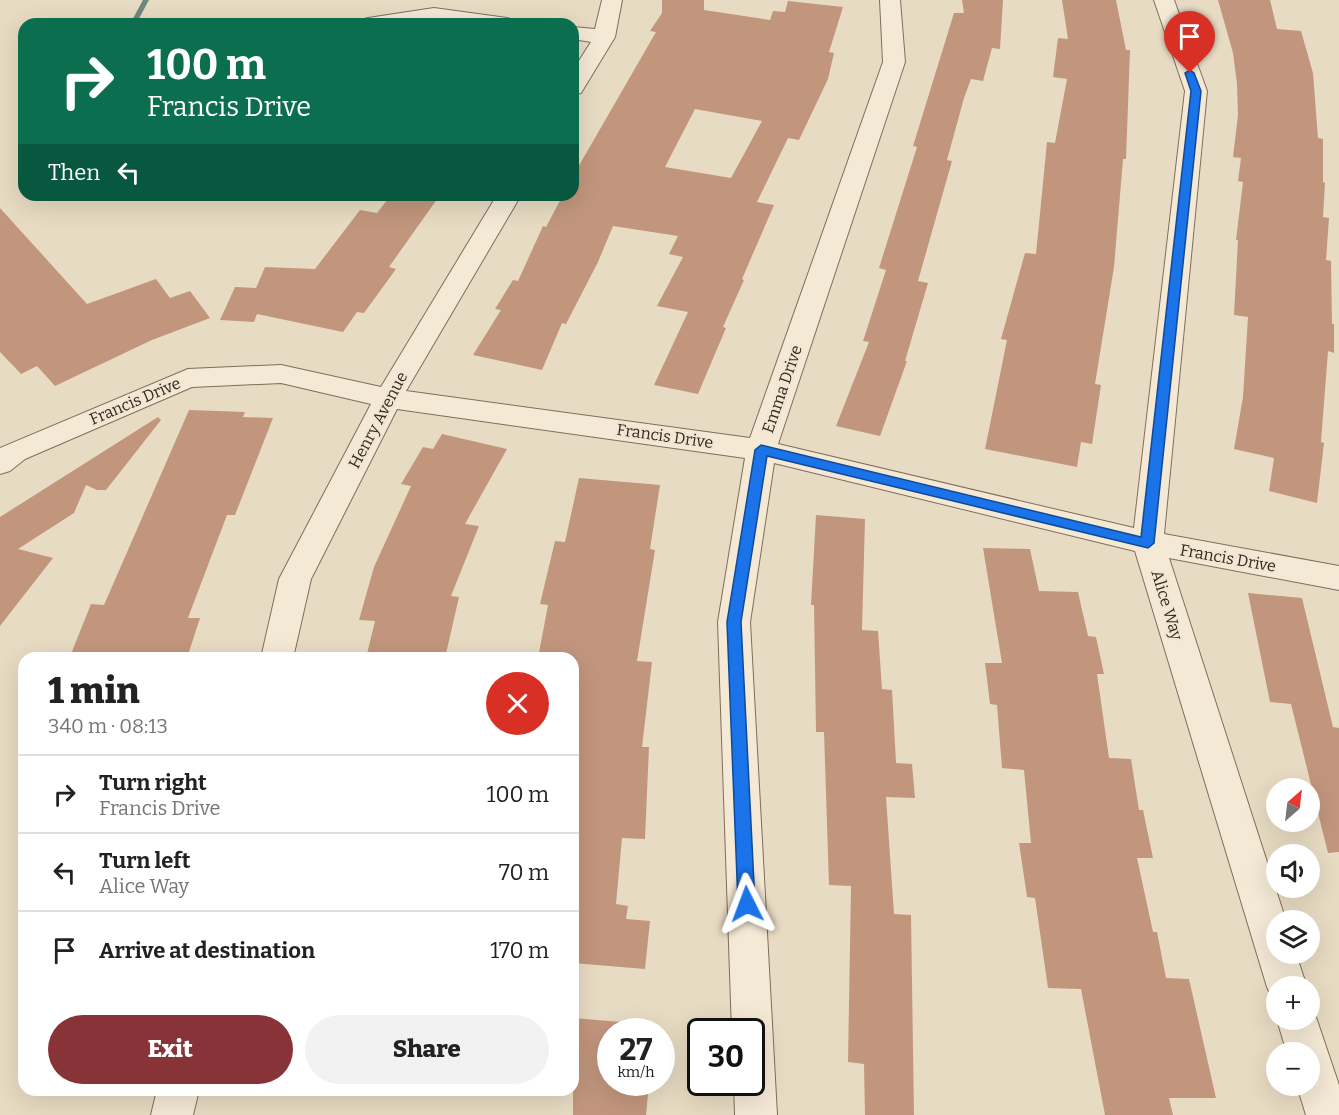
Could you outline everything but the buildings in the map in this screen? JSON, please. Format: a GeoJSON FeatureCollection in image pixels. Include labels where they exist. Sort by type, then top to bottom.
{"type":"FeatureCollection","features":[{"type":"Feature","properties":{"kind":"street"},"geometry":{"type":"LineString","coordinates":[[579,78],[603,37],[612,0]]}},
{"type":"Feature","properties":{"kind":"street","name":"Emma Drive"},"geometry":{"type":"LineString","coordinates":[[756,1115],[734,622],[761,450],[894,62],[890,0]]}},
{"type":"Feature","properties":{"kind":"street","name":"Alice Way"},"geometry":{"type":"LineString","coordinates":[[1164,0],[1196,91],[1148,543],[1284,976]]}},
{"type":"Feature","properties":{"kind":"street"},"geometry":{"type":"LineString","coordinates":[[408,18],[434,14],[463,18]]}},
{"type":"Feature","properties":{"kind":"street"},"geometry":{"type":"LineString","coordinates":[[579,34],[603,37]]}},
{"type":"Feature","properties":{"kind":"street","name":"Henry Avenue"},"geometry":{"type":"LineString","coordinates":[[278,652],[295,579],[388,398],[505,201]]}},
{"type":"Feature","properties":{"kind":"street","name":"Francis Drive"},"geometry":{"type":"LineString","coordinates":[[5,451],[188,378],[281,375],[388,398],[761,450],[1148,543],[1339,578]]}},
{"type":"Feature","properties":{"kind":"street"},"geometry":{"type":"LineString","coordinates":[[1320,1092],[1327,1115]]}},
{"type":"Feature","properties":{"kind":"street"},"geometry":{"type":"LineString","coordinates":[[172,1115],[177,1096]]}},
{"type":"Feature","properties":{"kind":"waterway"},"geometry":{"type":"LineString","coordinates":[[136,18],[146,0]]}},
{"type":"Feature","properties":{"kind":"route"},"geometry":{"type":"LineString","coordinates":[[747,904],[734,622],[761,450],[1148,543],[1196,91],[1190,73]]}}]}
